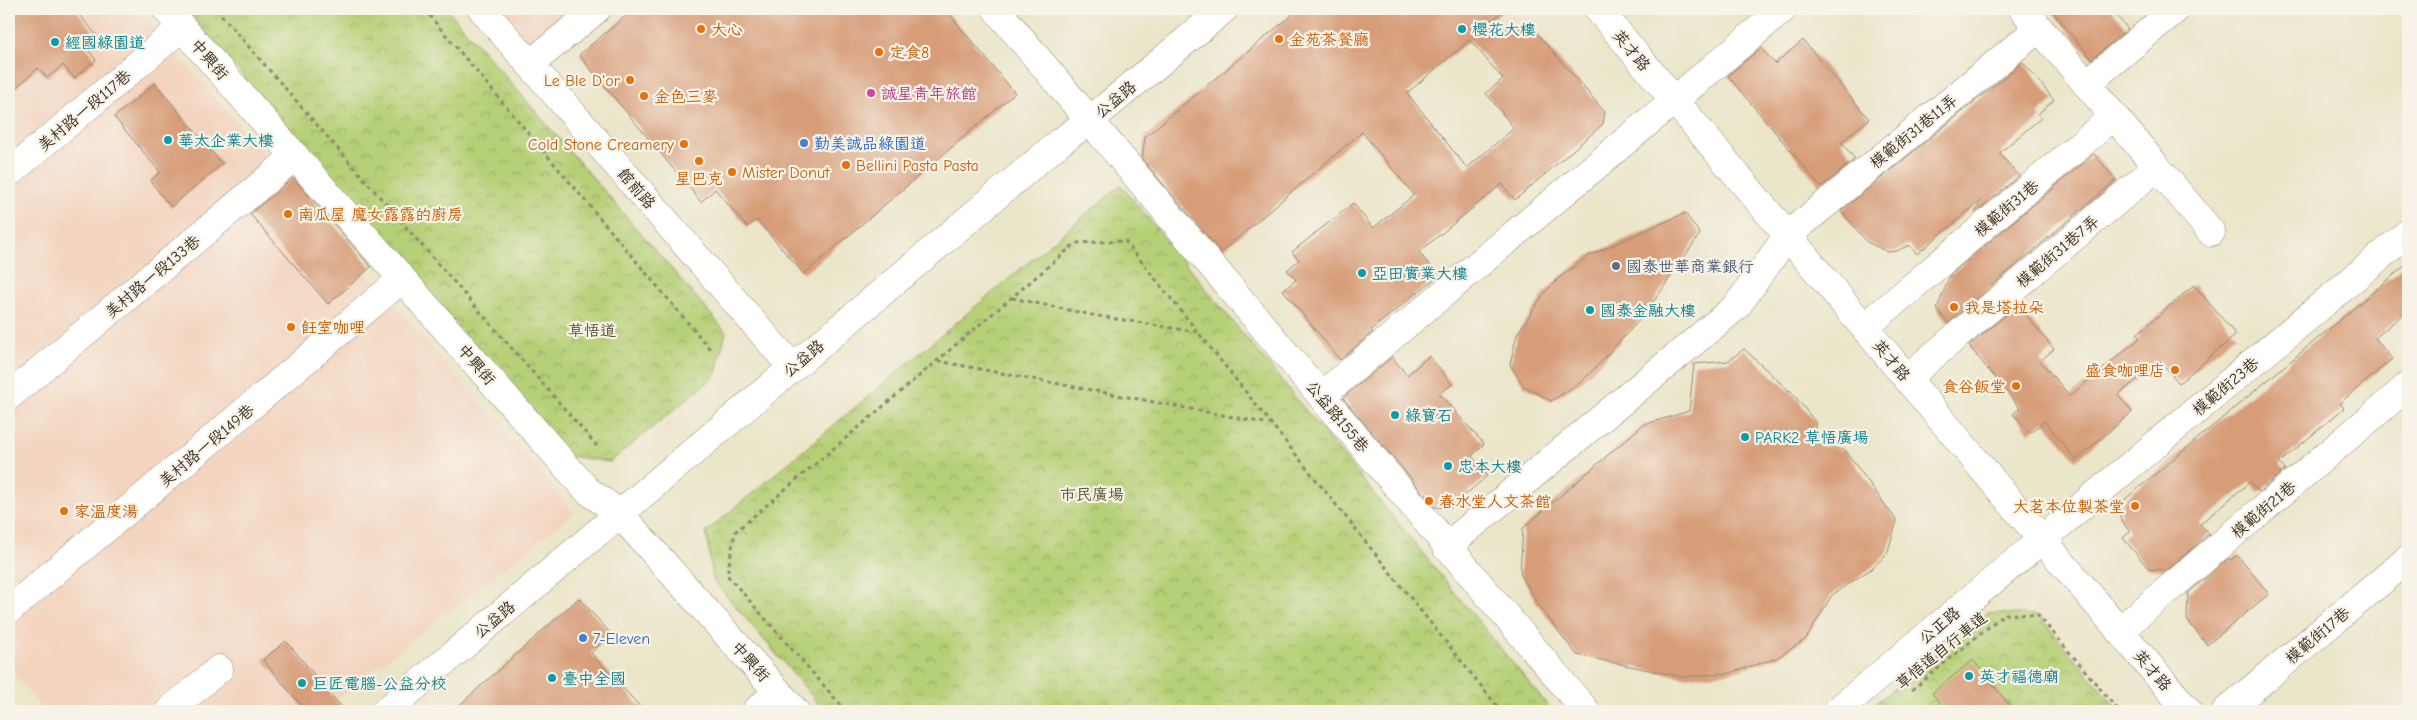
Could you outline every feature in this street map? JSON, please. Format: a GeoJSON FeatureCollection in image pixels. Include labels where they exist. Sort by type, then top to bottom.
{"type":"FeatureCollection","features":[{"type":"Feature","properties":{"kind":"street","name":"館前路"},"geometry":{"type":"LineString","coordinates":[[482,9],[792,367]]}},
{"type":"Feature","properties":{"kind":"street"},"geometry":{"type":"LineString","coordinates":[[530,64],[597,9]]}},
{"type":"Feature","properties":{"kind":"street","name":"公益路155巷"},"geometry":{"type":"LineString","coordinates":[[996,9],[1446,547],[1586,711]]}},
{"type":"Feature","properties":{"kind":"street","name":"公益路"},"geometry":{"type":"LineString","coordinates":[[396,708],[619,513],[1060,142],[1089,121],[1224,9]]}},
{"type":"Feature","properties":{"kind":"street","name":"英才路"},"geometry":{"type":"LineString","coordinates":[[1598,9],[2188,711]]}},
{"type":"Feature","properties":{"kind":"street"},"geometry":{"type":"LineString","coordinates":[[1321,396],[1783,9]]}},
{"type":"Feature","properties":{"kind":"street"},"geometry":{"type":"LineString","coordinates":[[2086,84],[2176,9]]}},
{"type":"Feature","properties":{"kind":"street","name":"中興街"},"geometry":{"type":"LineString","coordinates":[[174,18],[586,490],[619,513],[787,702]]}},
{"type":"Feature","properties":{"kind":"street","name":"美村路一段117巷"},"geometry":{"type":"LineString","coordinates":[[9,173],[174,18]]}},
{"type":"Feature","properties":{"kind":"street"},"geometry":{"type":"LineString","coordinates":[[2031,18],[2211,232]]}},
{"type":"Feature","properties":{"kind":"street","name":"模範街31巷11弄"},"geometry":{"type":"LineString","coordinates":[[1446,547],[1736,307],[1788,235],[2031,18]]}},
{"type":"Feature","properties":{"kind":"street","name":"模範街31巷"},"geometry":{"type":"LineString","coordinates":[[1865,327],[2114,116]]}},
{"type":"Feature","properties":{"kind":"street","name":"美村路一段133巷"},"geometry":{"type":"LineString","coordinates":[[9,396],[295,156]]}},
{"type":"Feature","properties":{"kind":"street","name":"模範街31巷7弄"},"geometry":{"type":"LineString","coordinates":[[1907,378],[2157,168]]}},
{"type":"Feature","properties":{"kind":"street","name":"模範街23巷"},"geometry":{"type":"LineString","coordinates":[[2042,539],[2408,232]]}},
{"type":"Feature","properties":{"kind":"street","name":"美村路一段149巷"},"geometry":{"type":"LineString","coordinates":[[9,610],[402,279]]}},
{"type":"Feature","properties":{"kind":"street","name":"模範街21巷"},"geometry":{"type":"LineString","coordinates":[[2119,631],[2408,386]]}},
{"type":"Feature","properties":{"kind":"street","name":"公正路"},"geometry":{"type":"LineString","coordinates":[[1836,711],[2042,539]]}},
{"type":"Feature","properties":{"kind":"street","name":"模範街17巷"},"geometry":{"type":"LineString","coordinates":[[2226,711],[2408,559]]}},
{"type":"Feature","properties":{"kind":"street"},"geometry":{"type":"LineString","coordinates":[[168,711],[219,669]]}},
{"type":"Feature","properties":{"kind":"street"},"geometry":{"type":"LineString","coordinates":[[756,711],[787,702]]}},
{"type":"Feature","properties":{"kind":"path"},"geometry":{"type":"LineString","coordinates":[[216,9],[597,446]]}},
{"type":"Feature","properties":{"kind":"path"},"geometry":{"type":"LineString","coordinates":[[424,9],[710,350]]}},
{"type":"Feature","properties":{"kind":"path"},"geometry":{"type":"LineString","coordinates":[[846,711],[727,575],[735,532],[1076,243],[1125,242],[1501,711]]}},
{"type":"Feature","properties":{"kind":"path"},"geometry":{"type":"LineString","coordinates":[[1011,298],[1092,316],[1197,332]]}},
{"type":"Feature","properties":{"kind":"path"},"geometry":{"type":"LineString","coordinates":[[937,361],[1272,425]]}},
{"type":"Feature","properties":{"kind":"path","name":"草悟道自行車道"},"geometry":{"type":"LineString","coordinates":[[1908,693],[2004,614],[2038,615],[2120,711]]}},
{"type":"Feature","properties":{"kind":"shaded area"},"geometry":{"type":"Polygon","coordinates":[[[9,9],[138,9],[574,513],[321,711],[44,711],[9,669],[9,9]]]}},
{"type":"Feature","properties":{"kind":"shaded area"},"geometry":{"type":"Polygon","coordinates":[[[496,9],[577,9],[530,47],[496,9]]]}},
{"type":"Feature","properties":{"kind":"green space","name":"草悟道"},"geometry":{"type":"Polygon","coordinates":[[[186,9],[447,9],[726,332],[715,376],[610,462],[569,456],[186,9]]]}},
{"type":"Feature","properties":{"kind":"green space","name":"市民廣場"},"geometry":{"type":"Polygon","coordinates":[[[1121,185],[1552,711],[825,711],[713,580],[706,532],[1121,185]]]}},
{"type":"Feature","properties":{"kind":"green space"},"geometry":{"type":"Polygon","coordinates":[[[1988,613],[2038,615],[2119,711],[1866,711],[1988,613]]]}},
{"type":"Feature","properties":{"kind":"building","name":"經國綠園道"},"geometry":{"type":"Polygon","coordinates":[[[9,9],[75,9],[98,37],[86,47],[96,60],[74,78],[63,65],[47,78],[38,68],[9,94],[9,9]]]}},
{"type":"Feature","properties":{"kind":"building","name":"勤美誠品綠園道"},"geometry":{"type":"Polygon","coordinates":[[[634,9],[945,9],[1015,93],[804,274],[757,220],[747,227],[715,189],[701,202],[579,55],[634,9]]]}},
{"type":"Feature","properties":{"kind":"building"},"geometry":{"type":"Polygon","coordinates":[[[1299,9],[1506,9],[1487,24],[1534,30],[1605,112],[1603,124],[1515,200],[1502,184],[1419,252],[1438,276],[1371,330],[1373,332],[1340,360],[1283,290],[1296,280],[1287,270],[1299,260],[1292,252],[1353,203],[1373,228],[1414,195],[1362,132],[1221,252],[1142,159],[1145,137],[1299,9]],[[1470,40],[1407,93],[1467,168],[1514,128],[1486,93],[1503,79],[1470,40]]]}},
{"type":"Feature","properties":{"kind":"building"},"geometry":{"type":"Polygon","coordinates":[[[2050,9],[2111,9],[2128,29],[2092,59],[2050,9]]]}},
{"type":"Feature","properties":{"kind":"building"},"geometry":{"type":"Polygon","coordinates":[[[1803,40],[1869,119],[1841,142],[1855,159],[1821,187],[1728,76],[1761,48],[1775,64],[1803,40]]]}},
{"type":"Feature","properties":{"kind":"building"},"geometry":{"type":"Polygon","coordinates":[[[2023,62],[2054,100],[2038,114],[2041,118],[1999,153],[2019,176],[1975,213],[1980,201],[1917,254],[1909,245],[1897,251],[1888,252],[1867,242],[1841,211],[2023,62]]]}},
{"type":"Feature","properties":{"kind":"building","name":"華太企業大樓"},"geometry":{"type":"Polygon","coordinates":[[[155,83],[222,164],[171,207],[150,181],[160,172],[114,117],[155,83]]]}},
{"type":"Feature","properties":{"kind":"building"},"geometry":{"type":"Polygon","coordinates":[[[2094,154],[2116,180],[1948,323],[1937,309],[1950,275],[2094,154]]]}},
{"type":"Feature","properties":{"kind":"building"},"geometry":{"type":"Polygon","coordinates":[[[293,178],[371,267],[328,304],[250,214],[293,178]]]}},
{"type":"Feature","properties":{"kind":"building","name":"國泰金融大樓"},"geometry":{"type":"Polygon","coordinates":[[[1685,213],[1700,234],[1645,314],[1599,364],[1580,383],[1551,401],[1524,386],[1510,365],[1517,334],[1546,291],[1560,277],[1588,256],[1685,213]]]}},
{"type":"Feature","properties":{"kind":"building"},"geometry":{"type":"Polygon","coordinates":[[[2408,263],[2408,310],[2375,338],[2392,359],[2340,403],[2344,408],[2279,463],[2285,470],[2259,492],[2250,482],[2200,524],[2209,534],[2167,570],[2149,569],[2123,538],[2130,532],[2120,518],[2123,501],[2408,263]]]}},
{"type":"Feature","properties":{"kind":"building"},"geometry":{"type":"Polygon","coordinates":[[[2194,285],[2236,335],[2179,383],[2160,361],[2118,395],[2132,412],[2076,460],[2044,421],[2030,433],[2013,414],[2020,408],[1969,346],[2018,305],[2054,349],[2040,361],[2070,396],[2140,338],[2137,334],[2194,285]]]}},
{"type":"Feature","properties":{"kind":"building","name":"PARK2 草悟廣場"},"geometry":{"type":"Polygon","coordinates":[[[1744,349],[1790,390],[1816,423],[1810,444],[1845,450],[1897,521],[1887,554],[1871,569],[1832,595],[1806,639],[1777,658],[1730,673],[1683,677],[1577,655],[1538,605],[1520,573],[1523,528],[1643,425],[1689,411],[1694,364],[1728,361],[1744,349]]]}},
{"type":"Feature","properties":{"kind":"building"},"geometry":{"type":"Polygon","coordinates":[[[1429,356],[1452,384],[1439,394],[1484,444],[1472,456],[1487,476],[1450,508],[1435,507],[1343,398],[1392,357],[1407,375],[1429,356]]]}},
{"type":"Feature","properties":{"kind":"building"},"geometry":{"type":"Polygon","coordinates":[[[2237,555],[2269,594],[2207,645],[2187,620],[2188,593],[2229,558],[2231,560],[2237,555]]]}},
{"type":"Feature","properties":{"kind":"building","name":"臺中全國"},"geometry":{"type":"Polygon","coordinates":[[[579,598],[611,634],[591,653],[644,711],[453,711],[579,598]]]}},
{"type":"Feature","properties":{"kind":"building","name":"巨匠電腦-公益分校"},"geometry":{"type":"Polygon","coordinates":[[[286,641],[345,711],[306,711],[263,660],[286,641]]]}},
{"type":"Feature","properties":{"kind":"building","name":"英才福德廟"},"geometry":{"type":"Polygon","coordinates":[[[1973,660],[2014,711],[1947,711],[1932,693],[1973,660]]]}},
{"type":"Feature","properties":{"kind":"place","name":"大心"},"geometry":{"type":"Point","coordinates":[701,29]}},
{"type":"Feature","properties":{"kind":"place","name":"櫻花大樓"},"geometry":{"type":"Point","coordinates":[1462,29]}},
{"type":"Feature","properties":{"kind":"place","name":"金苑茶餐廳"},"geometry":{"type":"Point","coordinates":[1279,39]}},
{"type":"Feature","properties":{"kind":"place","name":"經國綠園道"},"geometry":{"type":"Point","coordinates":[55,42]}},
{"type":"Feature","properties":{"kind":"place","name":"定食8"},"geometry":{"type":"Point","coordinates":[879,52]}},
{"type":"Feature","properties":{"kind":"place","name":"Le Ble D'or"},"geometry":{"type":"Point","coordinates":[630,80]}},
{"type":"Feature","properties":{"kind":"place","name":"誠星青年旅館"},"geometry":{"type":"Point","coordinates":[871,93]}},
{"type":"Feature","properties":{"kind":"place","name":"金色三麥"},"geometry":{"type":"Point","coordinates":[644,96]}},
{"type":"Feature","properties":{"kind":"place","name":"華太企業大樓"},"geometry":{"type":"Point","coordinates":[168,140]}},
{"type":"Feature","properties":{"kind":"place","name":"勤美誠品綠園道"},"geometry":{"type":"Point","coordinates":[804,143]}},
{"type":"Feature","properties":{"kind":"place","name":"Cold Stone Creamery"},"geometry":{"type":"Point","coordinates":[684,144]}},
{"type":"Feature","properties":{"kind":"place","name":"星巴克"},"geometry":{"type":"Point","coordinates":[699,161]}},
{"type":"Feature","properties":{"kind":"place","name":"Bellini Pasta Pasta"},"geometry":{"type":"Point","coordinates":[846,165]}},
{"type":"Feature","properties":{"kind":"place","name":"Mister Donut"},"geometry":{"type":"Point","coordinates":[732,172]}},
{"type":"Feature","properties":{"kind":"place","name":"南瓜屋 魔女露露的廚房"},"geometry":{"type":"Point","coordinates":[288,214]}},
{"type":"Feature","properties":{"kind":"place","name":"國泰世華商業銀行"},"geometry":{"type":"Point","coordinates":[1616,266]}},
{"type":"Feature","properties":{"kind":"place","name":"亞田實業大樓"},"geometry":{"type":"Point","coordinates":[1362,273]}},
{"type":"Feature","properties":{"kind":"place","name":"我是塔拉朵"},"geometry":{"type":"Point","coordinates":[1954,307]}},
{"type":"Feature","properties":{"kind":"place","name":"國泰金融大樓"},"geometry":{"type":"Point","coordinates":[1590,310]}},
{"type":"Feature","properties":{"kind":"place","name":"飪室咖哩"},"geometry":{"type":"Point","coordinates":[291,327]}},
{"type":"Feature","properties":{"kind":"place","name":"盛食咖哩店"},"geometry":{"type":"Point","coordinates":[2175,370]}},
{"type":"Feature","properties":{"kind":"place","name":"食谷飯堂"},"geometry":{"type":"Point","coordinates":[2016,386]}},
{"type":"Feature","properties":{"kind":"place","name":"綠寶石"},"geometry":{"type":"Point","coordinates":[1395,415]}},
{"type":"Feature","properties":{"kind":"place","name":"PARK2 草悟廣場"},"geometry":{"type":"Point","coordinates":[1745,437]}},
{"type":"Feature","properties":{"kind":"place","name":"忠本大樓"},"geometry":{"type":"Point","coordinates":[1448,466]}},
{"type":"Feature","properties":{"kind":"place","name":"春水堂人文茶館"},"geometry":{"type":"Point","coordinates":[1429,501]}},
{"type":"Feature","properties":{"kind":"place","name":"大茗本位製茶堂"},"geometry":{"type":"Point","coordinates":[2135,506]}},
{"type":"Feature","properties":{"kind":"place","name":"家溫度湯"},"geometry":{"type":"Point","coordinates":[64,511]}},
{"type":"Feature","properties":{"kind":"place","name":"7-Eleven"},"geometry":{"type":"Point","coordinates":[583,638]}},
{"type":"Feature","properties":{"kind":"place","name":"英才福德廟"},"geometry":{"type":"Point","coordinates":[1969,676]}},
{"type":"Feature","properties":{"kind":"place","name":"臺中全國"},"geometry":{"type":"Point","coordinates":[552,678]}},
{"type":"Feature","properties":{"kind":"place","name":"巨匠電腦-公益分校"},"geometry":{"type":"Point","coordinates":[302,683]}}]}
